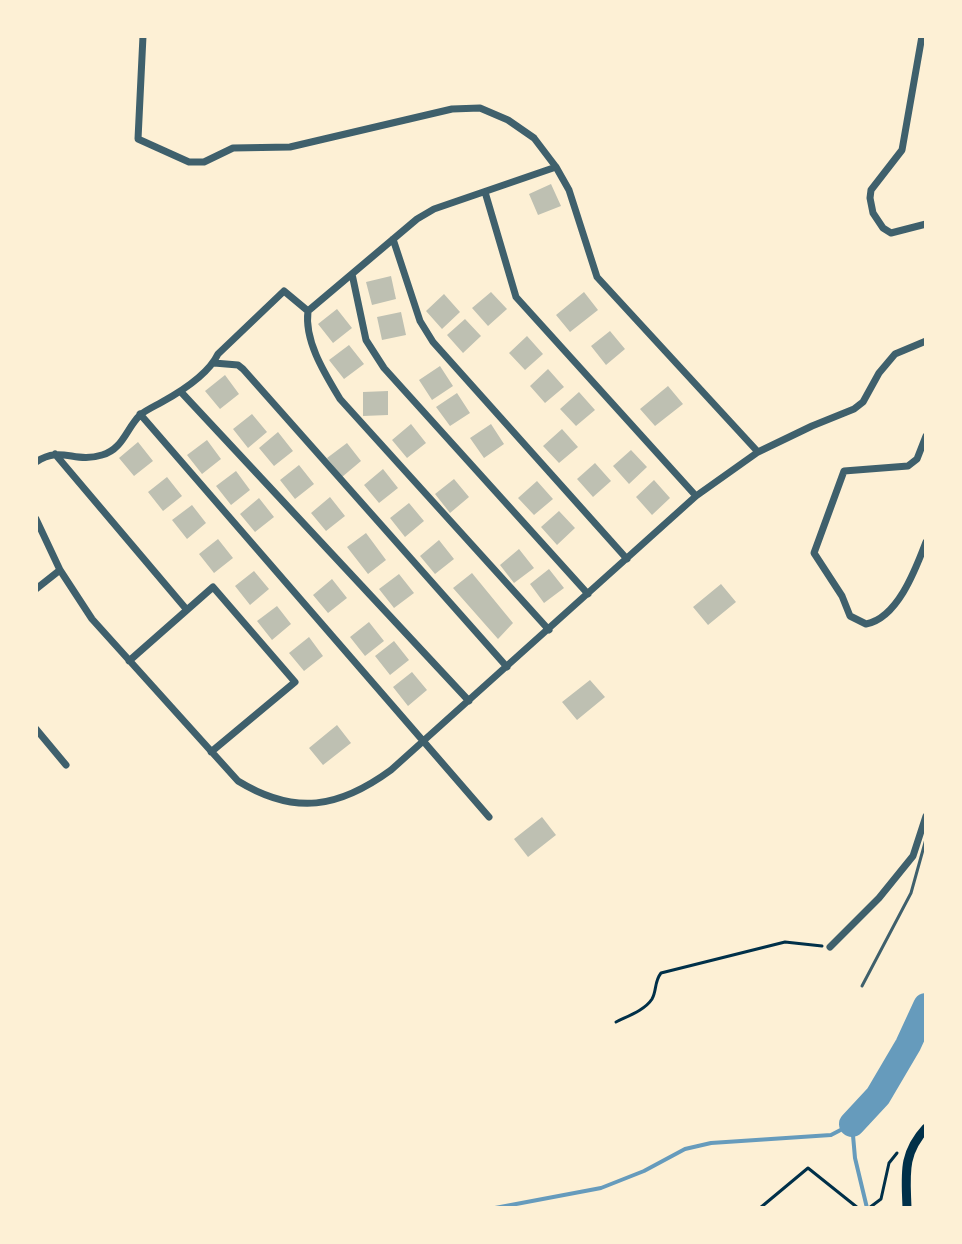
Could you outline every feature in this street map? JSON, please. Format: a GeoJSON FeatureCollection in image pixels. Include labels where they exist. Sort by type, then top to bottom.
{"type":"FeatureCollection","features":[{"type":"Feature","properties":{"kind":"main road"},"geometry":{"type":"LineString","coordinates":[[907,1208],[906,1162],[914,1141],[926,1128]]}},
{"type":"Feature","properties":{"kind":"street"},"geometry":{"type":"LineString","coordinates":[[143,36],[138,139],[189,162],[204,162],[233,148],[290,147],[452,109],[480,108],[508,120],[534,138],[556,167],[569,190],[597,277],[758,452]]}},
{"type":"Feature","properties":{"kind":"street"},"geometry":{"type":"LineString","coordinates":[[922,36],[902,150],[871,190],[870,198],[873,213],[883,228],[891,233],[926,224]]}},
{"type":"Feature","properties":{"kind":"street"},"geometry":{"type":"LineString","coordinates":[[549,630],[340,399],[317,357],[307,321],[308,311],[417,219],[434,209],[556,167]]}},
{"type":"Feature","properties":{"kind":"street"},"geometry":{"type":"LineString","coordinates":[[485,192],[516,297],[696,496]]}},
{"type":"Feature","properties":{"kind":"street"},"geometry":{"type":"LineString","coordinates":[[393,239],[420,321],[433,342],[627,559]]}},
{"type":"Feature","properties":{"kind":"street"},"geometry":{"type":"LineString","coordinates":[[352,274],[366,340],[384,368],[588,594]]}},
{"type":"Feature","properties":{"kind":"street"},"geometry":{"type":"LineString","coordinates":[[36,462],[54,453],[79,459],[114,451],[140,414],[181,392],[284,291],[308,311]]}},
{"type":"Feature","properties":{"kind":"street"},"geometry":{"type":"LineString","coordinates":[[36,519],[60,570],[92,619],[238,781],[257,793],[276,799],[305,803],[339,801],[366,789],[423,743],[696,496],[758,452],[854,409],[863,402],[879,373],[895,354],[926,341]]}},
{"type":"Feature","properties":{"kind":"street"},"geometry":{"type":"LineString","coordinates":[[214,363],[238,365],[243,369],[507,667]]}},
{"type":"Feature","properties":{"kind":"street"},"geometry":{"type":"LineString","coordinates":[[181,392],[469,701]]}},
{"type":"Feature","properties":{"kind":"street"},"geometry":{"type":"LineString","coordinates":[[140,414],[489,817]]}},
{"type":"Feature","properties":{"kind":"street"},"geometry":{"type":"LineString","coordinates":[[926,436],[917,459],[908,466],[844,471],[814,553],[842,596],[850,616],[866,624],[881,617],[907,588],[926,542]]}},
{"type":"Feature","properties":{"kind":"street"},"geometry":{"type":"LineString","coordinates":[[54,453],[187,610]]}},
{"type":"Feature","properties":{"kind":"street"},"geometry":{"type":"LineString","coordinates":[[38,584],[60,570]]}},
{"type":"Feature","properties":{"kind":"street"},"geometry":{"type":"LineString","coordinates":[[129,661],[213,587],[295,682],[211,752]]}},
{"type":"Feature","properties":{"kind":"street"},"geometry":{"type":"LineString","coordinates":[[36,729],[66,765]]}},
{"type":"Feature","properties":{"kind":"street"},"geometry":{"type":"LineString","coordinates":[[830,947],[879,898],[913,856],[925,822]]}},
{"type":"Feature","properties":{"kind":"lane"},"geometry":{"type":"LineString","coordinates":[[862,986],[911,893],[926,839]]}},
{"type":"Feature","properties":{"kind":"path"},"geometry":{"type":"LineString","coordinates":[[616,1022],[644,1007],[653,997],[655,980],[661,973],[785,942],[830,947]]}},
{"type":"Feature","properties":{"kind":"path"},"geometry":{"type":"LineString","coordinates":[[869,1208],[881,1199],[889,1163],[898,1153]]}},
{"type":"Feature","properties":{"kind":"path"},"geometry":{"type":"LineString","coordinates":[[760,1208],[808,1168],[858,1208]]}},
{"type":"Feature","properties":{"kind":"building"},"geometry":{"type":"Polygon","coordinates":[[[551,184],[561,206],[538,215],[529,194],[551,184]]]}},
{"type":"Feature","properties":{"kind":"building"},"geometry":{"type":"Polygon","coordinates":[[[391,276],[396,299],[372,305],[366,282],[391,276]]]}},
{"type":"Feature","properties":{"kind":"building"},"geometry":{"type":"Polygon","coordinates":[[[491,292],[507,309],[488,326],[472,308],[491,292]]]}},
{"type":"Feature","properties":{"kind":"building"},"geometry":{"type":"Polygon","coordinates":[[[584,292],[598,310],[570,332],[556,315],[584,292]]]}},
{"type":"Feature","properties":{"kind":"building"},"geometry":{"type":"Polygon","coordinates":[[[444,294],[460,312],[442,329],[426,311],[444,294]]]}},
{"type":"Feature","properties":{"kind":"building"},"geometry":{"type":"Polygon","coordinates":[[[337,309],[352,328],[333,343],[318,324],[337,309]]]}},
{"type":"Feature","properties":{"kind":"building"},"geometry":{"type":"Polygon","coordinates":[[[401,312],[406,335],[382,340],[377,317],[401,312]]]}},
{"type":"Feature","properties":{"kind":"building"},"geometry":{"type":"Polygon","coordinates":[[[465,319],[481,336],[463,353],[447,335],[465,319]]]}},
{"type":"Feature","properties":{"kind":"building"},"geometry":{"type":"Polygon","coordinates":[[[610,331],[625,349],[606,365],[591,346],[610,331]]]}},
{"type":"Feature","properties":{"kind":"building"},"geometry":{"type":"Polygon","coordinates":[[[527,336],[543,354],[525,370],[509,353],[527,336]]]}},
{"type":"Feature","properties":{"kind":"building"},"geometry":{"type":"Polygon","coordinates":[[[349,345],[364,364],[344,379],[329,360],[349,345]]]}},
{"type":"Feature","properties":{"kind":"building"},"geometry":{"type":"Polygon","coordinates":[[[440,366],[453,386],[432,400],[419,380],[440,366]]]}},
{"type":"Feature","properties":{"kind":"building"},"geometry":{"type":"Polygon","coordinates":[[[548,369],[564,387],[545,403],[530,386],[548,369]]]}},
{"type":"Feature","properties":{"kind":"building"},"geometry":{"type":"Polygon","coordinates":[[[225,375],[239,394],[220,409],[205,391],[225,375]]]}},
{"type":"Feature","properties":{"kind":"building"},"geometry":{"type":"Polygon","coordinates":[[[668,386],[683,404],[655,426],[640,409],[668,386]]]}},
{"type":"Feature","properties":{"kind":"building"},"geometry":{"type":"Polygon","coordinates":[[[388,391],[388,415],[363,416],[363,392],[388,391]]]}},
{"type":"Feature","properties":{"kind":"building"},"geometry":{"type":"Polygon","coordinates":[[[579,392],[595,410],[576,426],[560,409],[579,392]]]}},
{"type":"Feature","properties":{"kind":"building"},"geometry":{"type":"Polygon","coordinates":[[[457,393],[470,413],[450,426],[436,407],[457,393]]]}},
{"type":"Feature","properties":{"kind":"building"},"geometry":{"type":"Polygon","coordinates":[[[252,414],[267,432],[248,448],[233,429],[252,414]]]}},
{"type":"Feature","properties":{"kind":"building"},"geometry":{"type":"Polygon","coordinates":[[[411,424],[426,443],[407,458],[392,440],[411,424]]]}},
{"type":"Feature","properties":{"kind":"building"},"geometry":{"type":"Polygon","coordinates":[[[491,424],[504,444],[484,458],[470,438],[491,424]]]}},
{"type":"Feature","properties":{"kind":"building"},"geometry":{"type":"Polygon","coordinates":[[[562,429],[578,447],[559,463],[543,446],[562,429]]]}},
{"type":"Feature","properties":{"kind":"building"},"geometry":{"type":"Polygon","coordinates":[[[278,432],[293,451],[274,466],[259,448],[278,432]]]}},
{"type":"Feature","properties":{"kind":"building"},"geometry":{"type":"Polygon","coordinates":[[[207,440],[221,459],[202,474],[187,455],[207,440]]]}},
{"type":"Feature","properties":{"kind":"building"},"geometry":{"type":"Polygon","coordinates":[[[138,442],[153,461],[134,476],[119,458],[138,442]]]}},
{"type":"Feature","properties":{"kind":"building"},"geometry":{"type":"Polygon","coordinates":[[[347,443],[361,461],[342,477],[327,458],[347,443]]]}},
{"type":"Feature","properties":{"kind":"building"},"geometry":{"type":"Polygon","coordinates":[[[631,450],[647,467],[629,484],[613,466],[631,450]]]}},
{"type":"Feature","properties":{"kind":"building"},"geometry":{"type":"Polygon","coordinates":[[[595,463],[611,481],[593,497],[577,479],[595,463]]]}},
{"type":"Feature","properties":{"kind":"building"},"geometry":{"type":"Polygon","coordinates":[[[299,465],[314,484],[295,499],[280,480],[299,465]]]}},
{"type":"Feature","properties":{"kind":"building"},"geometry":{"type":"Polygon","coordinates":[[[383,469],[398,488],[379,503],[364,485],[383,469]]]}},
{"type":"Feature","properties":{"kind":"building"},"geometry":{"type":"Polygon","coordinates":[[[236,471],[250,490],[231,505],[216,486],[236,471]]]}},
{"type":"Feature","properties":{"kind":"building"},"geometry":{"type":"Polygon","coordinates":[[[167,477],[182,496],[163,511],[148,492],[167,477]]]}},
{"type":"Feature","properties":{"kind":"building"},"geometry":{"type":"Polygon","coordinates":[[[454,479],[469,497],[450,513],[435,494],[454,479]]]}},
{"type":"Feature","properties":{"kind":"building"},"geometry":{"type":"Polygon","coordinates":[[[654,480],[670,498],[652,515],[636,497],[654,480]]]}},
{"type":"Feature","properties":{"kind":"building"},"geometry":{"type":"Polygon","coordinates":[[[537,481],[553,499],[534,515],[518,498],[537,481]]]}},
{"type":"Feature","properties":{"kind":"building"},"geometry":{"type":"Polygon","coordinates":[[[330,497],[345,516],[326,531],[311,513],[330,497]]]}},
{"type":"Feature","properties":{"kind":"building"},"geometry":{"type":"Polygon","coordinates":[[[259,498],[274,517],[255,532],[240,514],[259,498]]]}},
{"type":"Feature","properties":{"kind":"building"},"geometry":{"type":"Polygon","coordinates":[[[409,503],[424,521],[405,537],[390,518],[409,503]]]}},
{"type":"Feature","properties":{"kind":"building"},"geometry":{"type":"Polygon","coordinates":[[[192,505],[206,523],[187,539],[172,520],[192,505]]]}},
{"type":"Feature","properties":{"kind":"building"},"geometry":{"type":"Polygon","coordinates":[[[559,511],[575,528],[557,545],[541,527],[559,511]]]}},
{"type":"Feature","properties":{"kind":"building"},"geometry":{"type":"Polygon","coordinates":[[[366,533],[386,560],[368,574],[347,547],[366,533]]]}},
{"type":"Feature","properties":{"kind":"building"},"geometry":{"type":"Polygon","coordinates":[[[218,539],[233,558],[214,573],[199,554],[218,539]]]}},
{"type":"Feature","properties":{"kind":"building"},"geometry":{"type":"Polygon","coordinates":[[[439,540],[454,559],[435,574],[420,556],[439,540]]]}},
{"type":"Feature","properties":{"kind":"building"},"geometry":{"type":"Polygon","coordinates":[[[519,549],[534,568],[514,583],[500,565],[519,549]]]}},
{"type":"Feature","properties":{"kind":"building"},"geometry":{"type":"Polygon","coordinates":[[[549,569],[564,588],[544,603],[530,584],[549,569]]]}},
{"type":"Feature","properties":{"kind":"building"},"geometry":{"type":"Polygon","coordinates":[[[254,571],[269,589],[250,605],[235,586],[254,571]]]}},
{"type":"Feature","properties":{"kind":"building"},"geometry":{"type":"Polygon","coordinates":[[[472,573],[513,623],[498,639],[453,588],[472,573]]]}},
{"type":"Feature","properties":{"kind":"building"},"geometry":{"type":"Polygon","coordinates":[[[399,574],[414,593],[394,608],[379,589],[399,574]]]}},
{"type":"Feature","properties":{"kind":"building"},"geometry":{"type":"Polygon","coordinates":[[[332,579],[347,598],[328,613],[313,595],[332,579]]]}},
{"type":"Feature","properties":{"kind":"building"},"geometry":{"type":"Polygon","coordinates":[[[721,584],[736,602],[708,625],[693,607],[721,584]]]}},
{"type":"Feature","properties":{"kind":"building"},"geometry":{"type":"Polygon","coordinates":[[[277,606],[291,624],[272,640],[257,621],[277,606]]]}},
{"type":"Feature","properties":{"kind":"building"},"geometry":{"type":"Polygon","coordinates":[[[369,622],[384,641],[365,656],[350,637],[369,622]]]}},
{"type":"Feature","properties":{"kind":"building"},"geometry":{"type":"Polygon","coordinates":[[[309,637],[323,656],[304,671],[289,653],[309,637]]]}},
{"type":"Feature","properties":{"kind":"building"},"geometry":{"type":"Polygon","coordinates":[[[394,641],[409,660],[390,675],[375,656],[394,641]]]}},
{"type":"Feature","properties":{"kind":"building"},"geometry":{"type":"Polygon","coordinates":[[[412,672],[427,690],[408,706],[393,687],[412,672]]]}},
{"type":"Feature","properties":{"kind":"building"},"geometry":{"type":"Polygon","coordinates":[[[590,680],[605,697],[577,720],[562,702],[590,680]]]}},
{"type":"Feature","properties":{"kind":"building"},"geometry":{"type":"Polygon","coordinates":[[[337,725],[351,743],[323,765],[309,748],[337,725]]]}},
{"type":"Feature","properties":{"kind":"building"},"geometry":{"type":"Polygon","coordinates":[[[542,817],[556,835],[528,857],[514,839],[542,817]]]}},
{"type":"Feature","properties":{"kind":"waterway"},"geometry":{"type":"LineString","coordinates":[[852,1124],[878,1096],[908,1045],[926,1006]]}},
{"type":"Feature","properties":{"kind":"waterway"},"geometry":{"type":"LineString","coordinates":[[495,1208],[601,1188],[644,1171],[685,1149],[711,1143],[831,1135],[852,1124],[855,1158],[867,1208]]}}]}
